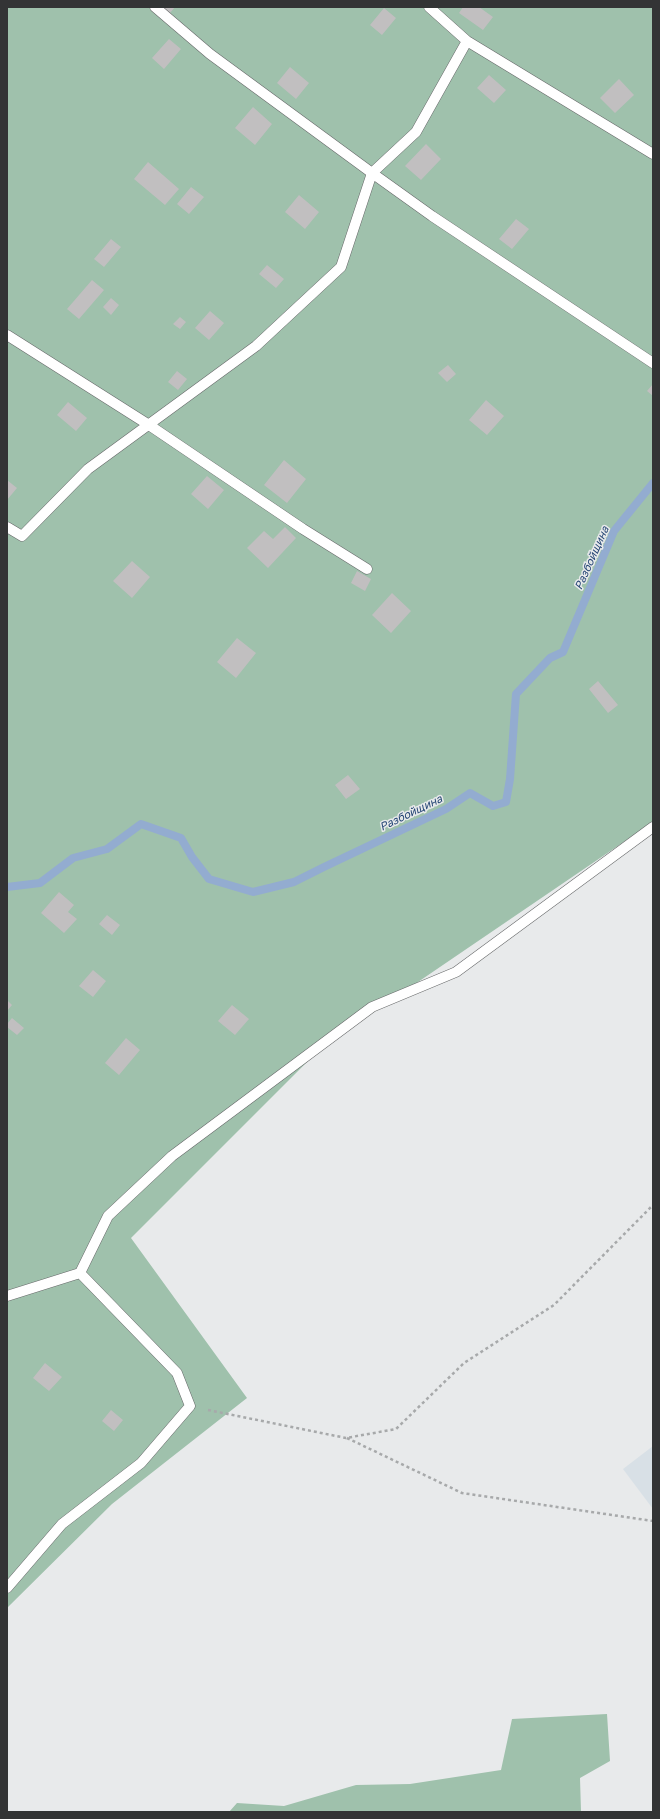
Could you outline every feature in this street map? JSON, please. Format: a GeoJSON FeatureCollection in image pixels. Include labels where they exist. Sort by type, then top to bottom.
{"type":"FeatureCollection","features":[{"type":"Feature","properties":{"kind":"lane"},"geometry":{"type":"LineString","coordinates":[[155,7],[210,54],[372,173],[438,220],[653,363]]}},
{"type":"Feature","properties":{"kind":"lane"},"geometry":{"type":"LineString","coordinates":[[428,7],[467,41],[653,154]]}},
{"type":"Feature","properties":{"kind":"lane"},"geometry":{"type":"LineString","coordinates":[[7,527],[22,536],[88,469],[256,346],[341,267],[372,173],[416,132],[467,41]]}},
{"type":"Feature","properties":{"kind":"lane"},"geometry":{"type":"LineString","coordinates":[[7,335],[149,425],[367,569]]}},
{"type":"Feature","properties":{"kind":"lane"},"geometry":{"type":"LineString","coordinates":[[7,1296],[80,1273],[108,1216],[172,1156],[372,1007],[456,972],[653,827]]}},
{"type":"Feature","properties":{"kind":"lane"},"geometry":{"type":"LineString","coordinates":[[7,1588],[62,1524],[140,1462],[190,1406],[177,1373],[80,1273]]}},
{"type":"Feature","properties":{"kind":"path"},"geometry":{"type":"LineString","coordinates":[[346,1438],[396,1428],[464,1364],[554,1305],[653,1205]]}},
{"type":"Feature","properties":{"kind":"path"},"geometry":{"type":"LineString","coordinates":[[190,1406],[346,1438],[462,1494],[653,1521]]}},
{"type":"Feature","properties":{"kind":"shaded area"},"geometry":{"type":"Polygon","coordinates":[[[653,1446],[653,1509],[623,1469],[653,1446]]]}},
{"type":"Feature","properties":{"kind":"green space"},"geometry":{"type":"Polygon","coordinates":[[[7,7],[653,7],[653,822],[321,1048],[131,1238],[247,1398],[112,1504],[7,1608],[7,7]]]}},
{"type":"Feature","properties":{"kind":"green space"},"geometry":{"type":"Polygon","coordinates":[[[607,1714],[610,1761],[580,1778],[581,1812],[229,1812],[237,1803],[284,1806],[356,1785],[410,1784],[501,1770],[512,1719],[607,1714]]]}},
{"type":"Feature","properties":{"kind":"building"},"geometry":{"type":"Polygon","coordinates":[[[162,7],[175,7],[170,13],[162,7]]]}},
{"type":"Feature","properties":{"kind":"building"},"geometry":{"type":"Polygon","coordinates":[[[463,7],[479,7],[493,17],[483,30],[459,13],[463,7]]]}},
{"type":"Feature","properties":{"kind":"building"},"geometry":{"type":"Polygon","coordinates":[[[384,8],[396,18],[382,35],[370,25],[384,8]]]}},
{"type":"Feature","properties":{"kind":"building"},"geometry":{"type":"Polygon","coordinates":[[[169,39],[181,49],[164,69],[152,58],[169,39]]]}},
{"type":"Feature","properties":{"kind":"building"},"geometry":{"type":"Polygon","coordinates":[[[290,67],[309,83],[296,99],[277,83],[290,67]]]}},
{"type":"Feature","properties":{"kind":"building"},"geometry":{"type":"Polygon","coordinates":[[[489,75],[506,90],[494,103],[477,88],[489,75]]]}},
{"type":"Feature","properties":{"kind":"building"},"geometry":{"type":"Polygon","coordinates":[[[619,79],[634,95],[615,113],[600,98],[619,79]]]}},
{"type":"Feature","properties":{"kind":"building"},"geometry":{"type":"Polygon","coordinates":[[[253,107],[272,124],[255,145],[235,128],[253,107]]]}},
{"type":"Feature","properties":{"kind":"building"},"geometry":{"type":"Polygon","coordinates":[[[426,144],[441,159],[421,180],[405,166],[426,144]]]}},
{"type":"Feature","properties":{"kind":"building"},"geometry":{"type":"Polygon","coordinates":[[[148,162],[179,189],[165,205],[134,179],[148,162]]]}},
{"type":"Feature","properties":{"kind":"building"},"geometry":{"type":"Polygon","coordinates":[[[191,187],[204,197],[189,214],[177,204],[191,187]]]}},
{"type":"Feature","properties":{"kind":"building"},"geometry":{"type":"Polygon","coordinates":[[[299,195],[319,212],[305,229],[285,212],[299,195]]]}},
{"type":"Feature","properties":{"kind":"building"},"geometry":{"type":"Polygon","coordinates":[[[516,219],[529,229],[512,249],[499,239],[516,219]]]}},
{"type":"Feature","properties":{"kind":"building"},"geometry":{"type":"Polygon","coordinates":[[[111,239],[121,247],[104,267],[94,259],[111,239]]]}},
{"type":"Feature","properties":{"kind":"building"},"geometry":{"type":"Polygon","coordinates":[[[267,265],[284,279],[276,288],[259,274],[267,265]]]}},
{"type":"Feature","properties":{"kind":"building"},"geometry":{"type":"Polygon","coordinates":[[[92,280],[104,290],[79,319],[67,309],[92,280]]]}},
{"type":"Feature","properties":{"kind":"building"},"geometry":{"type":"Polygon","coordinates":[[[111,298],[119,305],[111,315],[103,307],[111,298]]]}},
{"type":"Feature","properties":{"kind":"building"},"geometry":{"type":"Polygon","coordinates":[[[210,311],[224,323],[209,340],[195,328],[210,311]]]}},
{"type":"Feature","properties":{"kind":"building"},"geometry":{"type":"Polygon","coordinates":[[[180,317],[186,322],[180,329],[173,324],[180,317]]]}},
{"type":"Feature","properties":{"kind":"building"},"geometry":{"type":"Polygon","coordinates":[[[448,365],[456,374],[447,382],[438,373],[448,365]]]}},
{"type":"Feature","properties":{"kind":"building"},"geometry":{"type":"Polygon","coordinates":[[[177,371],[187,379],[178,390],[168,382],[177,371]]]}},
{"type":"Feature","properties":{"kind":"building"},"geometry":{"type":"Polygon","coordinates":[[[653,384],[653,396],[647,391],[653,384]]]}},
{"type":"Feature","properties":{"kind":"building"},"geometry":{"type":"Polygon","coordinates":[[[486,400],[504,416],[487,435],[469,420],[486,400]]]}},
{"type":"Feature","properties":{"kind":"building"},"geometry":{"type":"Polygon","coordinates":[[[68,402],[87,418],[76,431],[57,415],[68,402]]]}},
{"type":"Feature","properties":{"kind":"building"},"geometry":{"type":"Polygon","coordinates":[[[284,460],[306,479],[287,503],[264,485],[284,460]]]}},
{"type":"Feature","properties":{"kind":"building"},"geometry":{"type":"Polygon","coordinates":[[[207,476],[224,490],[208,509],[191,494],[207,476]]]}},
{"type":"Feature","properties":{"kind":"building"},"geometry":{"type":"Polygon","coordinates":[[[7,480],[17,488],[7,500],[7,480]]]}},
{"type":"Feature","properties":{"kind":"building"},"geometry":{"type":"Polygon","coordinates":[[[285,527],[296,538],[268,568],[247,548],[264,531],[273,539],[285,527]]]}},
{"type":"Feature","properties":{"kind":"building"},"geometry":{"type":"Polygon","coordinates":[[[132,561],[150,577],[132,598],[113,581],[132,561]]]}},
{"type":"Feature","properties":{"kind":"building"},"geometry":{"type":"Polygon","coordinates":[[[357,571],[371,579],[365,591],[351,583],[357,571]]]}},
{"type":"Feature","properties":{"kind":"building"},"geometry":{"type":"Polygon","coordinates":[[[392,593],[411,611],[391,633],[372,615],[392,593]]]}},
{"type":"Feature","properties":{"kind":"building"},"geometry":{"type":"Polygon","coordinates":[[[237,638],[256,653],[236,678],[217,662],[237,638]]]}},
{"type":"Feature","properties":{"kind":"building"},"geometry":{"type":"Polygon","coordinates":[[[598,681],[618,705],[608,713],[589,689],[598,681]]]}},
{"type":"Feature","properties":{"kind":"building"},"geometry":{"type":"Polygon","coordinates":[[[348,775],[360,789],[346,799],[335,785],[348,775]]]}},
{"type":"Feature","properties":{"kind":"building"},"geometry":{"type":"Polygon","coordinates":[[[59,892],[74,905],[68,912],[77,919],[64,933],[41,913],[59,892]]]}},
{"type":"Feature","properties":{"kind":"building"},"geometry":{"type":"Polygon","coordinates":[[[107,915],[120,925],[112,935],[99,924],[107,915]]]}},
{"type":"Feature","properties":{"kind":"building"},"geometry":{"type":"Polygon","coordinates":[[[93,970],[106,981],[93,997],[79,986],[93,970]]]}},
{"type":"Feature","properties":{"kind":"building"},"geometry":{"type":"Polygon","coordinates":[[[7,1000],[12,1005],[7,1011],[7,1000]]]}},
{"type":"Feature","properties":{"kind":"building"},"geometry":{"type":"Polygon","coordinates":[[[232,1005],[249,1019],[235,1035],[218,1021],[232,1005]]]}},
{"type":"Feature","properties":{"kind":"building"},"geometry":{"type":"Polygon","coordinates":[[[12,1018],[24,1028],[17,1035],[7,1027],[7,1024],[12,1018]]]}},
{"type":"Feature","properties":{"kind":"building"},"geometry":{"type":"Polygon","coordinates":[[[126,1038],[140,1050],[119,1075],[105,1063],[126,1038]]]}},
{"type":"Feature","properties":{"kind":"building"},"geometry":{"type":"Polygon","coordinates":[[[45,1363],[62,1377],[49,1391],[33,1378],[45,1363]]]}},
{"type":"Feature","properties":{"kind":"building"},"geometry":{"type":"Polygon","coordinates":[[[111,1410],[123,1420],[114,1431],[102,1421],[111,1410]]]}},
{"type":"Feature","properties":{"kind":"waterway","name":"Разбойщина"},"geometry":{"type":"LineString","coordinates":[[7,887],[40,883],[73,858],[107,849],[141,824],[181,838],[192,857],[209,879],[253,892],[294,882],[446,809],[470,793],[493,806],[506,802],[510,779],[516,694],[550,658],[563,652],[614,531],[653,483]]}}]}
